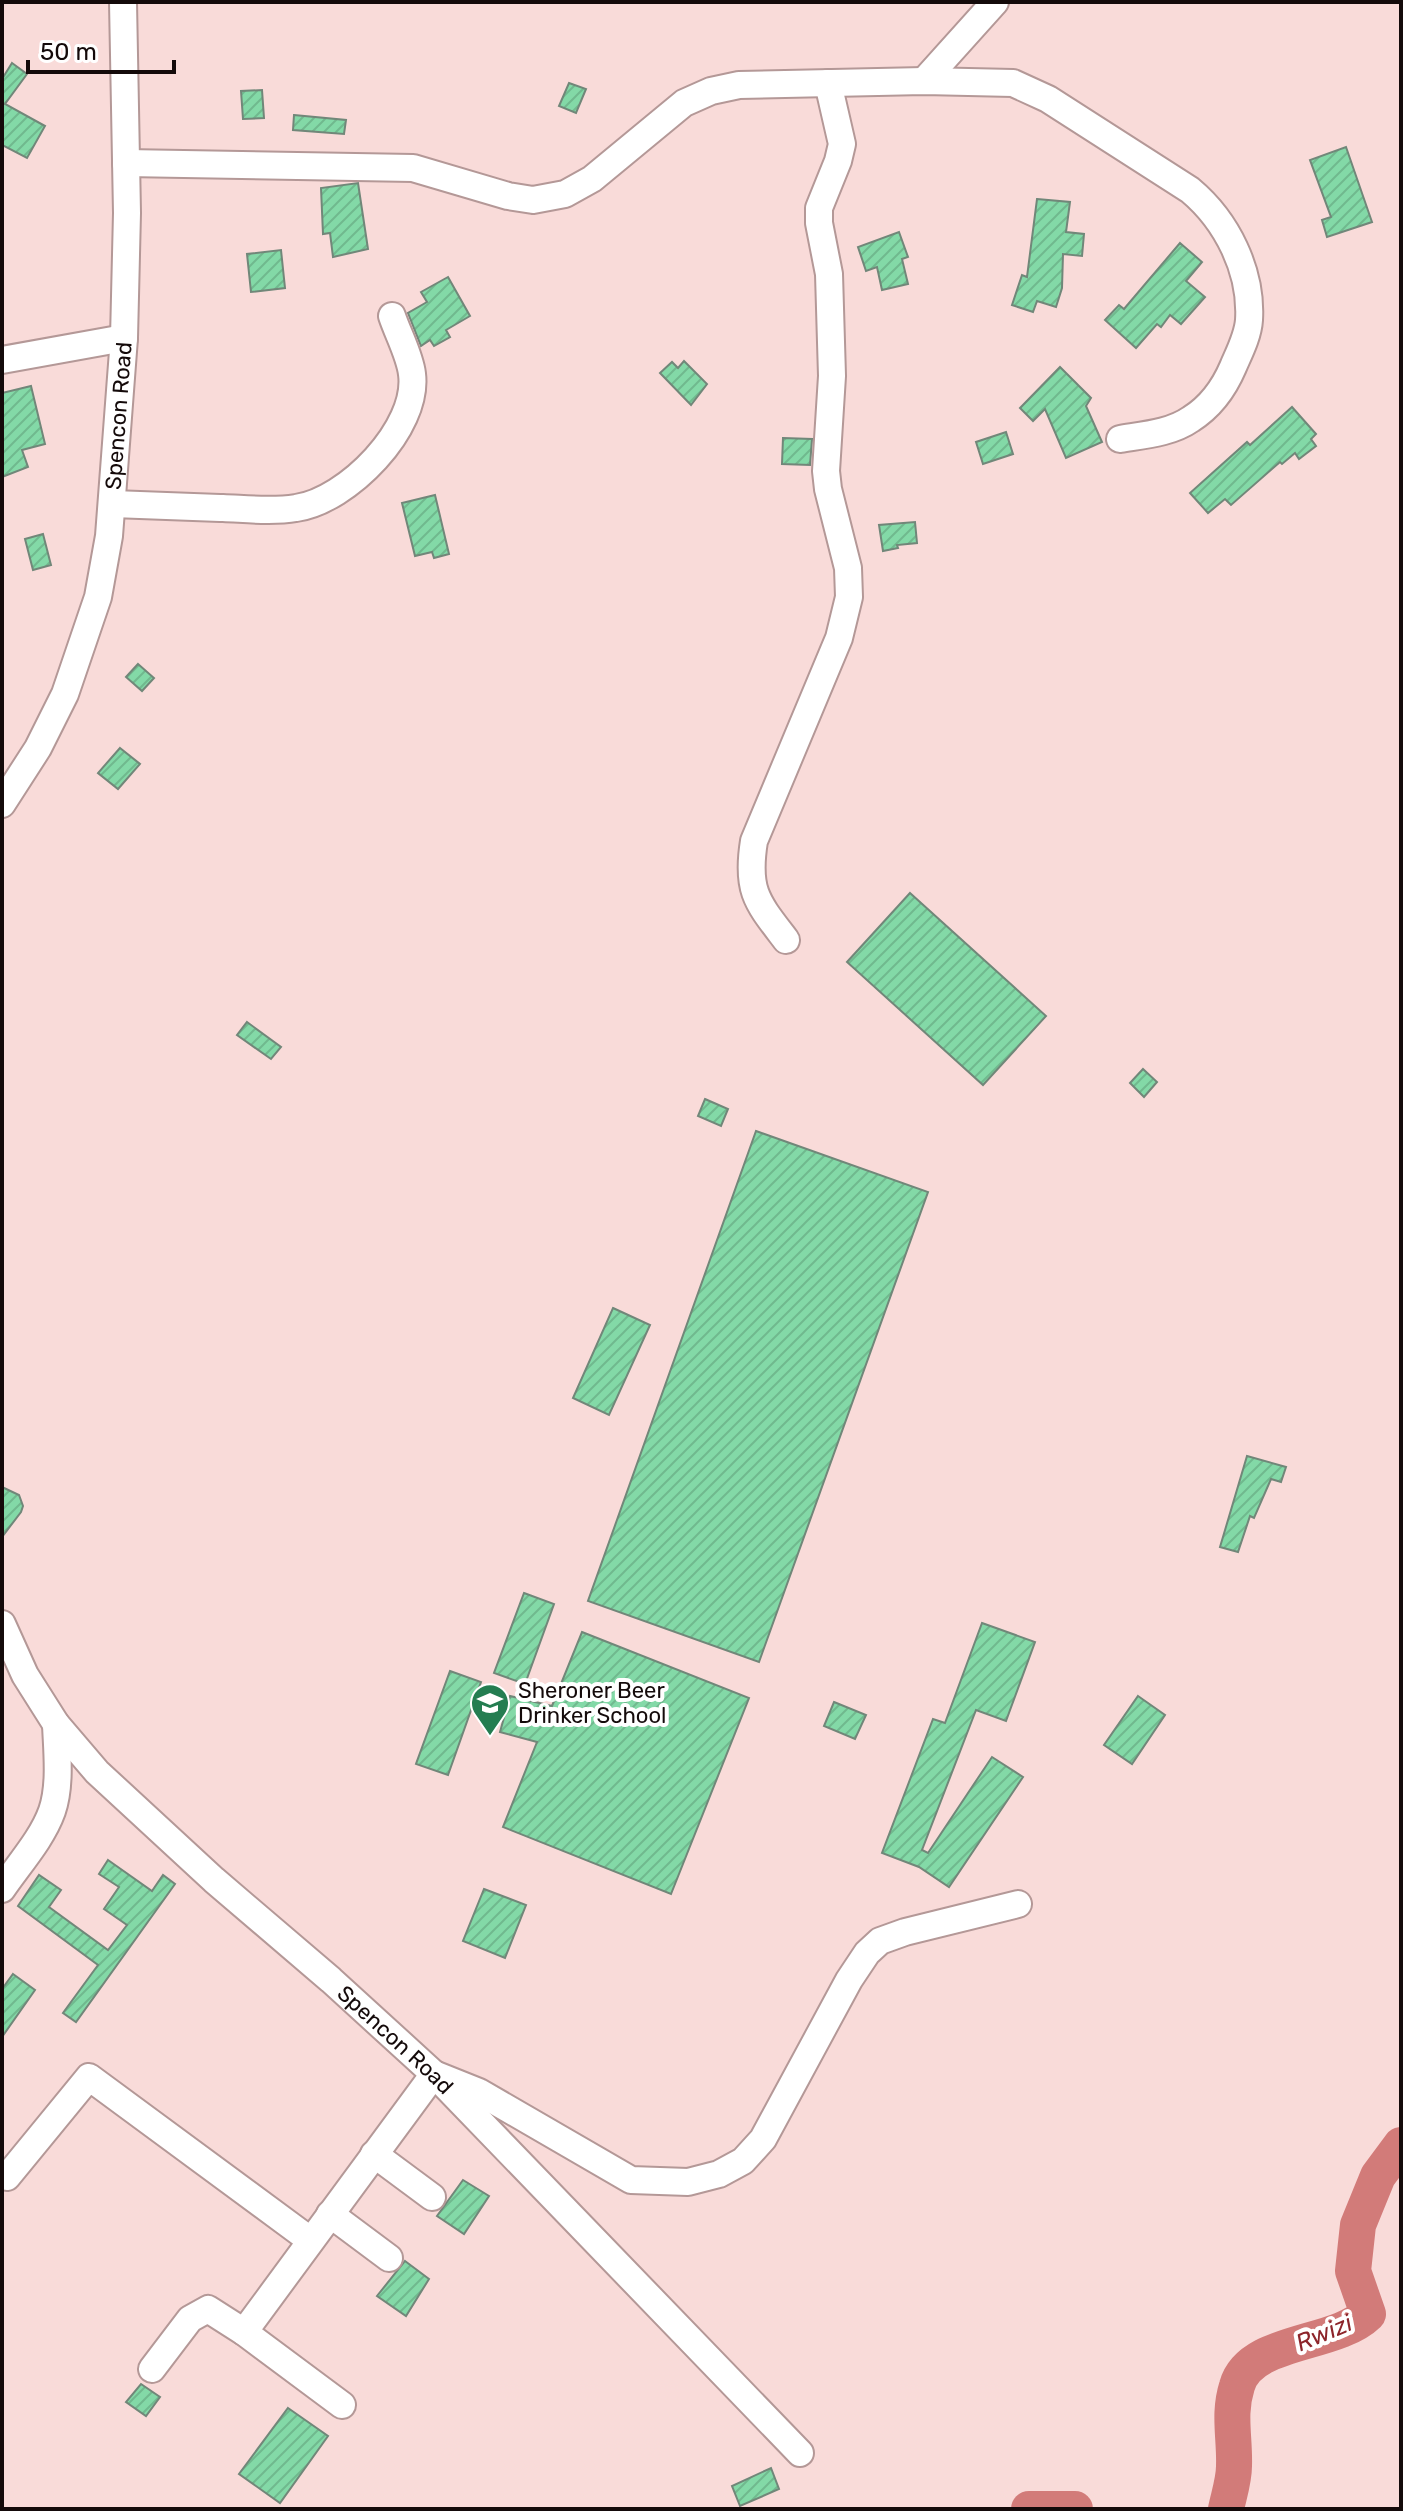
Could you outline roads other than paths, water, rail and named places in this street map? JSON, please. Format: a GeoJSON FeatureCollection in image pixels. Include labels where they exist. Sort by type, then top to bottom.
{"type":"FeatureCollection","features":[{"type":"Feature","properties":{"kind":"street","name":"Spencon Road"},"geometry":{"type":"LineString","coordinates":[[2,804],[38,748],[65,694],[82,650],[98,597],[113,504],[124,338],[126,163],[123,2]]}},
{"type":"Feature","properties":{"kind":"street"},"geometry":{"type":"LineString","coordinates":[[924,81],[995,2]]}},
{"type":"Feature","properties":{"kind":"street"},"geometry":{"type":"LineString","coordinates":[[126,163],[413,168],[486,190],[533,200],[565,194],[592,179],[684,103],[711,91],[739,85],[924,81],[1004,82],[1024,87],[1048,99],[1190,190],[1208,205],[1224,227],[1246,286],[1249,322],[1228,379],[1208,408],[1168,430],[1120,439]]}},
{"type":"Feature","properties":{"kind":"street"},"geometry":{"type":"LineString","coordinates":[[786,940],[761,907],[753,890],[750,870],[754,841],[839,638],[849,597],[848,568],[826,471],[832,361],[829,274],[819,208],[842,144],[828,83]]}},
{"type":"Feature","properties":{"kind":"street"},"geometry":{"type":"LineString","coordinates":[[113,504],[266,510],[299,508],[331,496],[357,477],[376,457],[398,429],[410,402],[412,374],[392,316]]}},
{"type":"Feature","properties":{"kind":"street"},"geometry":{"type":"LineString","coordinates":[[2,360],[124,338]]}},
{"type":"Feature","properties":{"kind":"street","name":"Spencon Road"},"geometry":{"type":"LineString","coordinates":[[2,1624],[25,1675],[56,1724],[97,1772],[434,2074],[800,2453]]}},
{"type":"Feature","properties":{"kind":"street"},"geometry":{"type":"LineString","coordinates":[[2,1889],[44,1829],[53,1808],[58,1762],[56,1724]]}},
{"type":"Feature","properties":{"kind":"street"},"geometry":{"type":"LineString","coordinates":[[244,2332],[434,2074],[479,2092],[631,2180],[688,2182],[719,2174],[743,2161],[763,2139],[849,1980],[867,1953],[880,1941],[1018,1904]]}},
{"type":"Feature","properties":{"kind":"street"},"geometry":{"type":"LineString","coordinates":[[2,2173],[7,2177],[89,2077],[310,2240]]}},
{"type":"Feature","properties":{"kind":"street"},"geometry":{"type":"LineString","coordinates":[[374,2154],[432,2197]]}},
{"type":"Feature","properties":{"kind":"street"},"geometry":{"type":"LineString","coordinates":[[330,2214],[389,2258]]}},
{"type":"Feature","properties":{"kind":"street"},"geometry":{"type":"LineString","coordinates":[[152,2369],[190,2319],[208,2309],[342,2405]]}},
{"type":"Feature","properties":{"kind":"waterway","name":"Rwizi"},"geometry":{"type":"LineString","coordinates":[[1226,2509],[1234,2471],[1233,2406],[1237,2386],[1245,2371],[1258,2359],[1275,2351],[1335,2332],[1368,2314],[1353,2271],[1358,2225],[1378,2176],[1401,2145]]}},
{"type":"Feature","properties":{"kind":"waterway","name":"Rwizi"},"geometry":{"type":"LineString","coordinates":[[1029,2509],[1075,2509]]}},
{"type":"Feature","properties":{"kind":"place","name":"Sheroner Beer Drinker School"},"geometry":{"type":"Point","coordinates":[490,1737]}}]}
